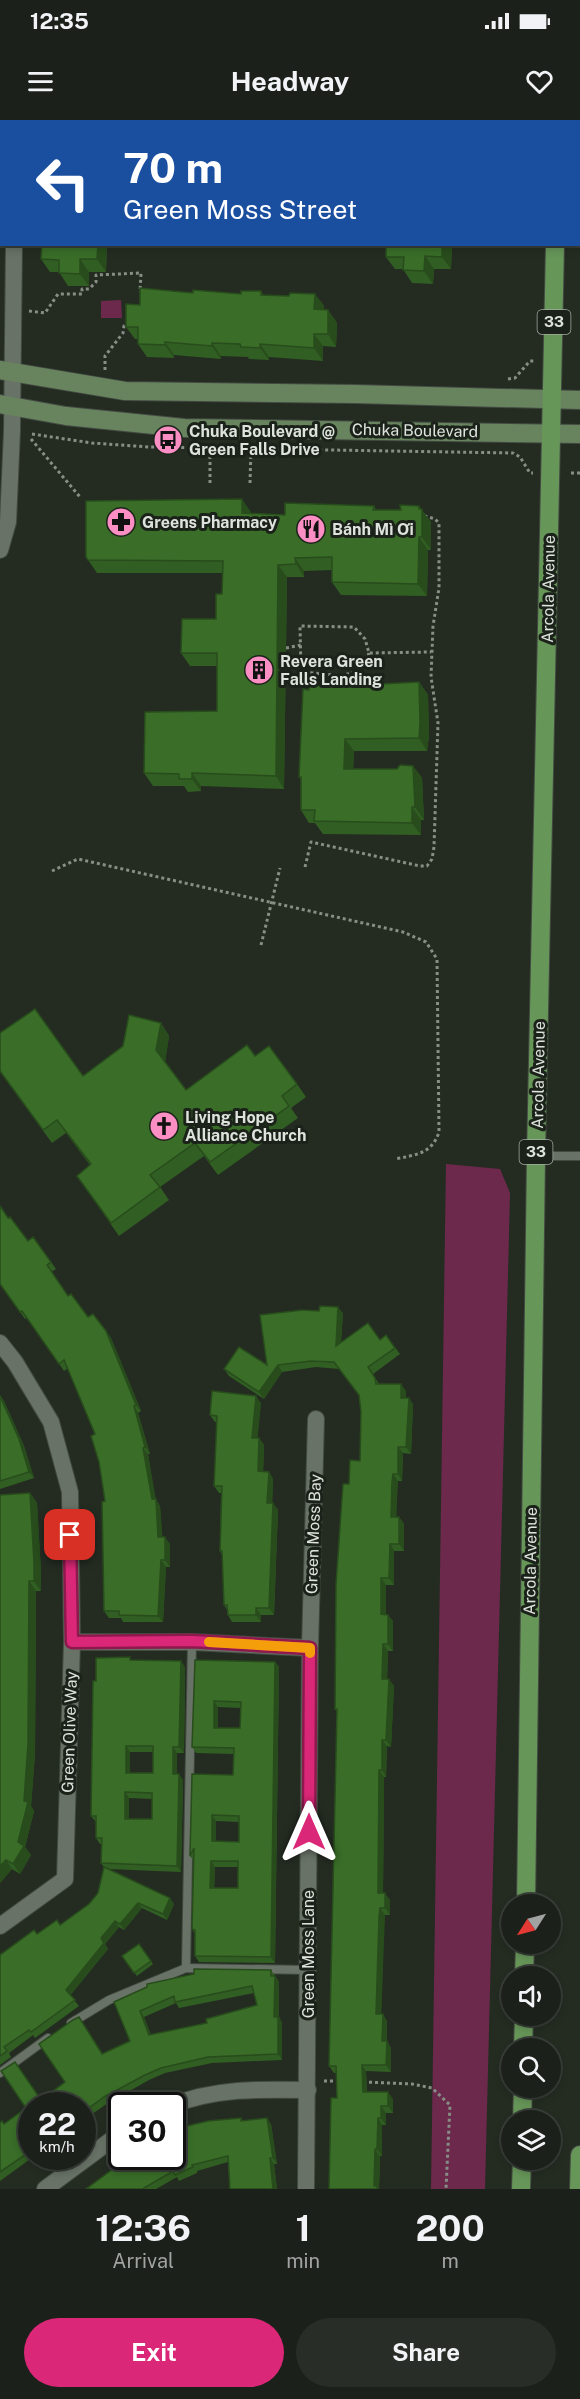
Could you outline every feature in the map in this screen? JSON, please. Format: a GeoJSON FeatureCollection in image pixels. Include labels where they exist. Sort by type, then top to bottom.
{"type":"FeatureCollection","features":[{"type":"Feature","properties":{"kind":"main road","name":"Arcola Avenue"},"geometry":{"type":"LineString","coordinates":[[526,1894],[536,1155],[555,246]]}},
{"type":"Feature","properties":{"kind":"main road"},"geometry":{"type":"LineString","coordinates":[[579,2189],[580,2155]]}},
{"type":"Feature","properties":{"kind":"main road"},"geometry":{"type":"LineString","coordinates":[[521,2189],[522,2170]]}},
{"type":"Feature","properties":{"kind":"street"},"geometry":{"type":"LineString","coordinates":[[0,550],[8,522],[6,371],[12,309],[14,246]]}},
{"type":"Feature","properties":{"kind":"street"},"geometry":{"type":"LineString","coordinates":[[6,371],[125,391],[580,400]]}},
{"type":"Feature","properties":{"kind":"street","name":"Chuka Boulevard"},"geometry":{"type":"LineString","coordinates":[[6,405],[66,416],[184,428],[580,434]]}},
{"type":"Feature","properties":{"kind":"street","name":"Green Olive Way"},"geometry":{"type":"LineString","coordinates":[[0,1343],[15,1362],[51,1422],[70,1492],[72,1642],[65,1880],[0,1926]]}},
{"type":"Feature","properties":{"kind":"street","name":"Green Moss Bay"},"geometry":{"type":"LineString","coordinates":[[310,1648],[316,1419]]}},
{"type":"Feature","properties":{"kind":"street"},"geometry":{"type":"LineString","coordinates":[[72,1642],[192,1641],[310,1648]]}},
{"type":"Feature","properties":{"kind":"street","name":"Green Moss Lane"},"geometry":{"type":"LineString","coordinates":[[306,2189],[310,1648]]}},
{"type":"Feature","properties":{"kind":"street"},"geometry":{"type":"LineString","coordinates":[[186,2101],[211,2093],[308,2085]]}},
{"type":"Feature","properties":{"kind":"street"},"geometry":{"type":"LineString","coordinates":[[45,2189],[108,2142]]}},
{"type":"Feature","properties":{"kind":"lane"},"geometry":{"type":"LineString","coordinates":[[536,1155],[580,1156]]}},
{"type":"Feature","properties":{"kind":"lane"},"geometry":{"type":"LineString","coordinates":[[186,1968],[192,1641]]}},
{"type":"Feature","properties":{"kind":"lane"},"geometry":{"type":"LineString","coordinates":[[65,2026],[109,2000],[186,1968],[308,1970]]}},
{"type":"Feature","properties":{"kind":"lane"},"geometry":{"type":"LineString","coordinates":[[0,2073],[56,2033]]}},
{"type":"Feature","properties":{"kind":"path"},"geometry":{"type":"LineString","coordinates":[[12,309],[45,313],[58,294],[82,294],[82,289],[89,289],[96,282],[96,275],[141,273],[140,294]]}},
{"type":"Feature","properties":{"kind":"path"},"geometry":{"type":"LineString","coordinates":[[105,370],[105,356],[123,333],[128,318]]}},
{"type":"Feature","properties":{"kind":"path"},"geometry":{"type":"LineString","coordinates":[[31,439],[80,497]]}},
{"type":"Feature","properties":{"kind":"path"},"geometry":{"type":"LineString","coordinates":[[210,448],[210,483]]}},
{"type":"Feature","properties":{"kind":"path"},"geometry":{"type":"LineString","coordinates":[[250,483],[251,449]]}},
{"type":"Feature","properties":{"kind":"path"},"geometry":{"type":"LineString","coordinates":[[571,473],[580,473]]}},
{"type":"Feature","properties":{"kind":"path"},"geometry":{"type":"LineString","coordinates":[[305,867],[311,842],[420,866],[427,866],[432,859],[435,847],[438,737],[431,677],[431,652],[439,588],[439,523],[423,515]]}},
{"type":"Feature","properties":{"kind":"path"},"geometry":{"type":"LineString","coordinates":[[300,626],[354,627],[364,639],[369,652],[363,666],[352,675],[301,672],[300,626]]}},
{"type":"Feature","properties":{"kind":"path"},"geometry":{"type":"LineString","coordinates":[[286,648],[301,645]]}},
{"type":"Feature","properties":{"kind":"path"},"geometry":{"type":"LineString","coordinates":[[369,652],[431,652]]}},
{"type":"Feature","properties":{"kind":"path"},"geometry":{"type":"LineString","coordinates":[[52,871],[78,859],[402,932],[426,942],[433,950],[438,971],[439,1132],[436,1142],[429,1149],[417,1155],[395,1159]]}},
{"type":"Feature","properties":{"kind":"path"},"geometry":{"type":"LineString","coordinates":[[261,945],[280,868]]}},
{"type":"Feature","properties":{"kind":"path"},"geometry":{"type":"LineString","coordinates":[[308,2085],[342,2082]]}},
{"type":"Feature","properties":{"kind":"path"},"geometry":{"type":"LineString","coordinates":[[354,2082],[412,2084],[432,2088],[450,2105],[446,2189]]}},
{"type":"Feature","properties":{"kind":"shaded area"},"geometry":{"type":"Polygon","coordinates":[[[121,300],[122,318],[101,318],[101,301],[121,300]]]}},
{"type":"Feature","properties":{"kind":"shaded area"},"geometry":{"type":"Polygon","coordinates":[[[446,1164],[500,1169],[510,1193],[485,2189],[431,2189],[446,1164]]]}},
{"type":"Feature","properties":{"kind":"building"},"geometry":{"type":"Polygon","coordinates":[[[42,246],[98,246],[97,259],[80,259],[80,274],[59,273],[59,260],[41,259],[42,246]]]}},
{"type":"Feature","properties":{"kind":"building"},"geometry":{"type":"Polygon","coordinates":[[[386,246],[442,246],[442,257],[425,256],[424,271],[403,270],[404,257],[386,257],[386,246]]]}},
{"type":"Feature","properties":{"kind":"building"},"geometry":{"type":"Polygon","coordinates":[[[140,288],[193,293],[193,290],[241,294],[241,291],[261,291],[261,295],[289,296],[290,293],[315,294],[314,309],[328,310],[328,334],[314,334],[314,348],[260,344],[260,348],[241,347],[240,344],[212,343],[212,346],[165,342],[165,345],[138,344],[138,327],[126,327],[126,304],[140,305],[140,288]]]}},
{"type":"Feature","properties":{"kind":"building"},"geometry":{"type":"Polygon","coordinates":[[[242,499],[242,513],[285,515],[285,503],[374,506],[373,510],[401,510],[400,505],[419,506],[419,509],[422,509],[422,537],[419,537],[418,584],[332,582],[332,557],[295,558],[296,564],[278,565],[276,776],[192,773],[192,779],[179,779],[179,774],[144,773],[145,712],[217,711],[217,653],[181,653],[182,619],[216,619],[216,594],[222,594],[223,561],[88,560],[86,557],[86,501],[242,499]]]}},
{"type":"Feature","properties":{"kind":"building"},"geometry":{"type":"Polygon","coordinates":[[[419,682],[419,738],[345,739],[344,769],[397,769],[400,765],[413,766],[415,807],[412,807],[412,823],[314,821],[315,810],[301,810],[301,777],[299,777],[303,689],[309,690],[309,685],[419,682]]]}},
{"type":"Feature","properties":{"kind":"building","name":"Living Hope Alliance Church"},"geometry":{"type":"Polygon","coordinates":[[[35,1009],[83,1076],[123,1046],[129,1015],[161,1023],[156,1050],[186,1090],[247,1045],[255,1056],[269,1046],[297,1084],[282,1096],[289,1106],[210,1162],[195,1143],[150,1175],[160,1187],[111,1223],[77,1176],[91,1164],[57,1120],[43,1130],[0,1071],[0,1033],[35,1009]]]}},
{"type":"Feature","properties":{"kind":"building"},"geometry":{"type":"Polygon","coordinates":[[[0,1206],[28,1241],[33,1237],[51,1262],[47,1265],[68,1296],[71,1294],[88,1317],[93,1314],[106,1331],[136,1405],[134,1406],[145,1447],[143,1448],[152,1499],[156,1499],[158,1537],[165,1537],[165,1560],[161,1560],[158,1616],[119,1615],[119,1611],[104,1611],[102,1502],[105,1501],[99,1462],[91,1436],[95,1434],[64,1360],[59,1364],[0,1284],[0,1206]]]}},
{"type":"Feature","properties":{"kind":"building"},"geometry":{"type":"Polygon","coordinates":[[[320,1306],[338,1307],[336,1346],[368,1323],[380,1340],[386,1335],[395,1348],[368,1367],[376,1384],[401,1384],[401,1398],[409,1398],[406,1447],[398,1447],[398,1474],[393,1474],[392,1482],[391,1517],[399,1517],[399,1544],[390,1544],[389,1578],[381,1578],[381,1614],[388,1615],[388,1644],[383,1644],[382,1679],[389,1679],[386,1740],[382,1740],[382,1770],[379,1770],[378,1893],[385,1893],[385,1908],[380,1908],[379,1917],[376,2014],[383,2014],[382,2041],[387,2041],[386,2065],[362,2065],[363,2092],[388,2092],[388,2106],[381,2106],[381,2118],[378,2118],[374,2186],[377,2186],[377,2189],[329,2189],[331,2098],[337,2098],[336,2066],[329,2066],[337,1709],[335,1709],[336,1584],[343,1484],[349,1484],[350,1460],[360,1461],[359,1395],[334,1362],[311,1361],[278,1365],[259,1392],[224,1369],[239,1347],[267,1365],[260,1315],[303,1310],[319,1311],[320,1306]]]}},
{"type":"Feature","properties":{"kind":"building"},"geometry":{"type":"Polygon","coordinates":[[[212,1391],[256,1396],[252,1438],[259,1438],[258,1471],[269,1472],[267,1503],[273,1503],[269,1608],[256,1608],[256,1615],[228,1615],[227,1605],[224,1605],[222,1551],[220,1551],[222,1486],[214,1486],[217,1416],[210,1415],[212,1391]]]}},
{"type":"Feature","properties":{"kind":"building"},"geometry":{"type":"Polygon","coordinates":[[[0,1396],[19,1439],[29,1472],[0,1481],[0,1396]]]}},
{"type":"Feature","properties":{"kind":"building"},"geometry":{"type":"Polygon","coordinates":[[[30,1493],[34,1581],[29,1581],[28,1744],[24,1801],[28,1802],[18,1842],[24,1846],[13,1864],[6,1860],[0,1866],[0,1495],[30,1493]]]}},
{"type":"Feature","properties":{"kind":"building"},"geometry":{"type":"Polygon","coordinates":[[[130,1657],[130,1660],[181,1661],[179,1747],[173,1747],[173,1774],[179,1774],[177,1866],[101,1863],[102,1838],[96,1838],[96,1816],[91,1816],[93,1681],[96,1681],[96,1658],[130,1657]],[[126,1746],[126,1773],[153,1773],[153,1746],[126,1746]],[[125,1792],[125,1819],[152,1819],[152,1793],[125,1792]]]}},
{"type":"Feature","properties":{"kind":"building"},"geometry":{"type":"Polygon","coordinates":[[[195,1660],[275,1662],[271,1957],[195,1956],[195,1930],[192,1929],[194,1848],[190,1856],[192,1774],[233,1775],[234,1748],[192,1747],[195,1660]],[[214,1701],[214,1728],[240,1728],[241,1702],[214,1701]],[[212,1815],[212,1841],[239,1842],[239,1816],[212,1815]],[[211,1861],[210,1888],[238,1888],[238,1861],[211,1861]]]}},
{"type":"Feature","properties":{"kind":"building"},"geometry":{"type":"Polygon","coordinates":[[[104,1867],[170,1898],[163,1914],[138,1903],[120,1924],[115,1921],[101,1938],[104,1943],[66,1990],[75,2000],[31,2032],[29,2030],[4,2047],[7,2051],[0,2056],[0,1955],[34,1930],[37,1934],[57,1920],[60,1925],[89,1904],[98,1893],[104,1867]]]}},
{"type":"Feature","properties":{"kind":"building"},"geometry":{"type":"Polygon","coordinates":[[[139,1944],[151,1961],[134,1973],[122,1956],[139,1944]]]}},
{"type":"Feature","properties":{"kind":"building"},"geometry":{"type":"Polygon","coordinates":[[[194,1969],[271,1970],[271,1976],[275,1976],[274,2017],[278,2017],[278,2054],[208,2057],[161,2068],[113,2092],[108,2092],[108,2095],[96,2103],[96,2092],[52,2092],[65,2082],[39,2044],[79,2017],[102,2054],[130,2041],[114,2002],[147,1987],[147,1984],[194,1974],[194,1969]],[[252,1986],[175,2002],[174,1996],[140,2011],[149,2035],[207,2023],[206,2019],[257,2005],[252,1986]]]}},
{"type":"Feature","properties":{"kind":"building"},"geometry":{"type":"Polygon","coordinates":[[[15,2062],[36,2092],[18,2092],[18,2096],[1,2071],[15,2062]]]}},
{"type":"Feature","properties":{"kind":"building"},"geometry":{"type":"Polygon","coordinates":[[[18,2114],[18,2160],[0,2172],[0,2123],[2,2121],[4,2124],[18,2114]]]}},
{"type":"Feature","properties":{"kind":"building"},"geometry":{"type":"Polygon","coordinates":[[[267,2118],[273,2158],[270,2158],[273,2189],[230,2189],[228,2156],[192,2165],[193,2167],[175,2175],[173,2171],[144,2189],[86,2189],[112,2170],[186,2170],[186,2126],[208,2121],[267,2118]]]}},
{"type":"Feature","properties":{"kind":"slow traffic"},"geometry":{"type":"LineString","coordinates":[[209,1642],[310,1648],[310,1653]]}},
{"type":"Feature","properties":{"kind":"place","name":"Chuka Boulevard @ Green Falls Drive"},"geometry":{"type":"Point","coordinates":[168,440]}},
{"type":"Feature","properties":{"kind":"place","name":"Greens Pharmacy"},"geometry":{"type":"Point","coordinates":[121,522]}},
{"type":"Feature","properties":{"kind":"place","name":"Bánh Mì Ơi"},"geometry":{"type":"Point","coordinates":[311,529]}},
{"type":"Feature","properties":{"kind":"place","name":"Revera Green Falls Landing"},"geometry":{"type":"Point","coordinates":[259,670]}},
{"type":"Feature","properties":{"kind":"place","name":"Living Hope Alliance Church"},"geometry":{"type":"Point","coordinates":[164,1126]}},
{"type":"Feature","properties":{"kind":"route"},"geometry":{"type":"LineString","coordinates":[[70,1535],[72,1642],[192,1641],[310,1648],[309,1832]]}}]}
